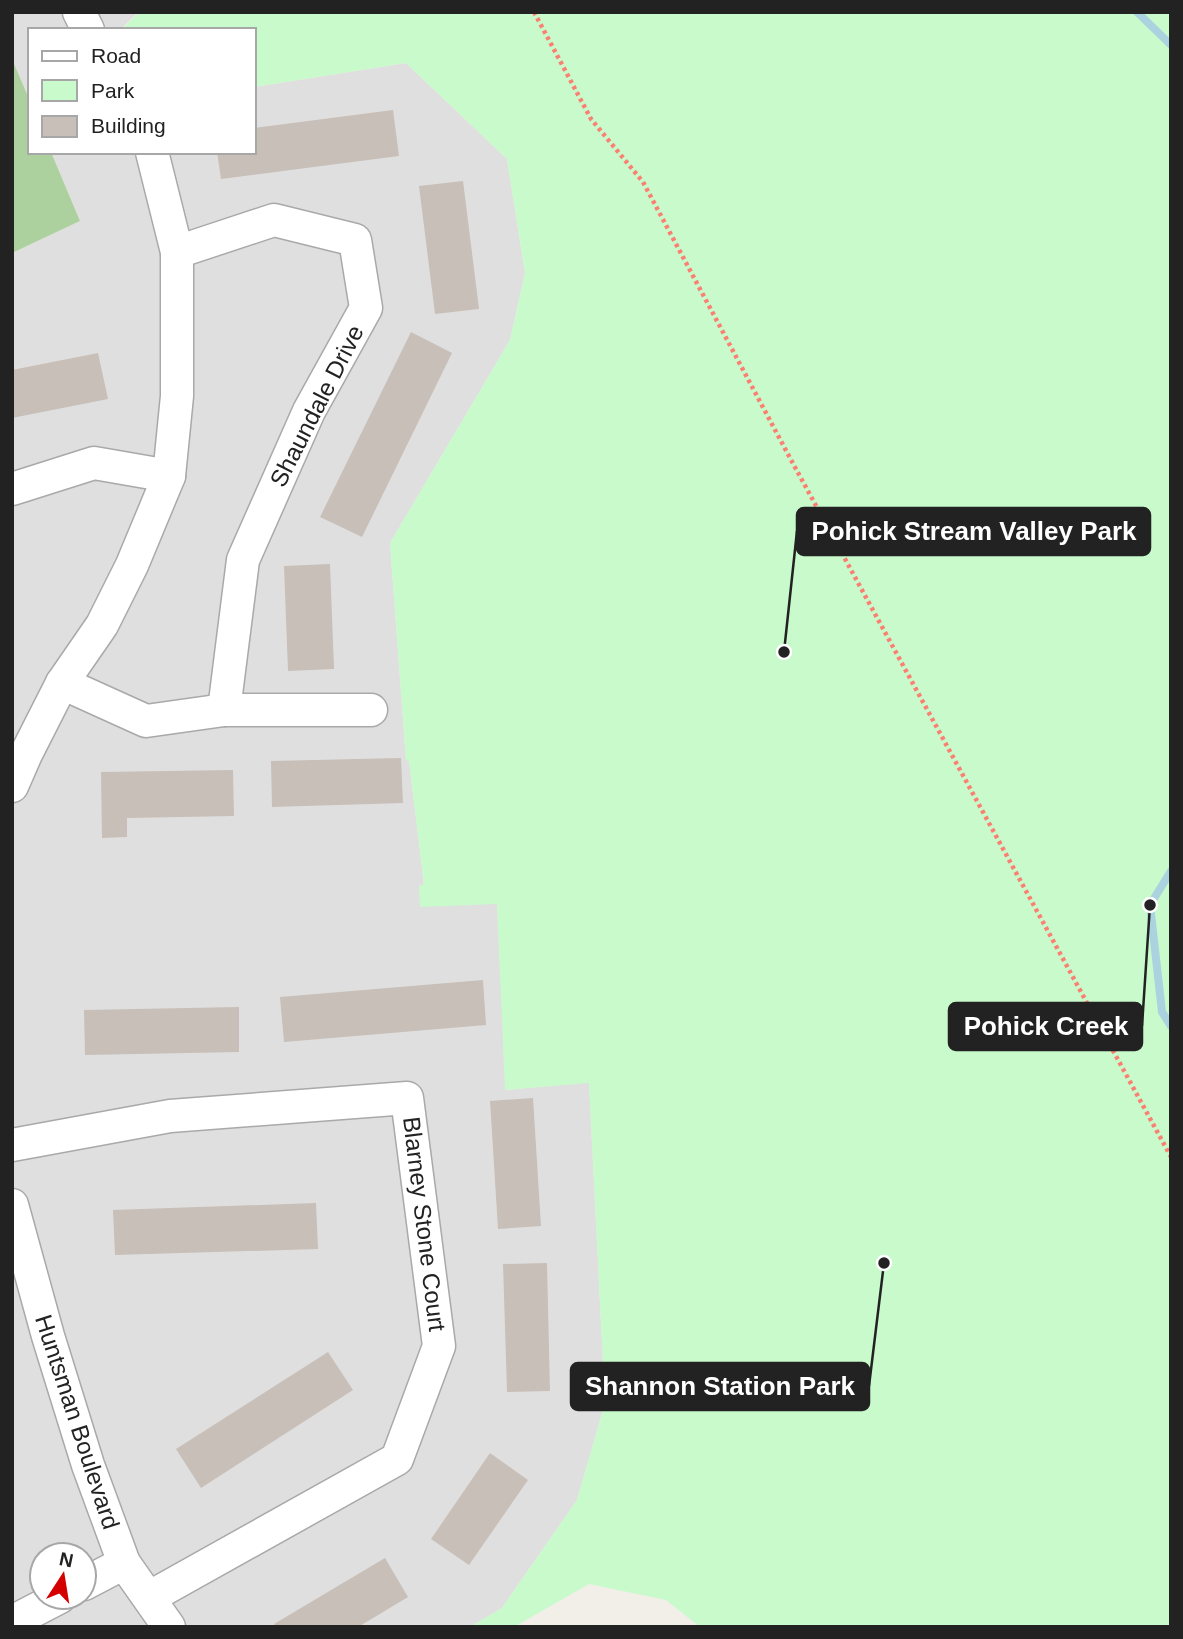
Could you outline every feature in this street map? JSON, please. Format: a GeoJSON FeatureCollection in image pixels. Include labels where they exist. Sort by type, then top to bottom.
{"type":"FeatureCollection","features":[{"type":"Feature","properties":{"kind":"street"},"geometry":{"type":"LineString","coordinates":[[79,12],[87,28]]}},
{"type":"Feature","properties":{"kind":"street"},"geometry":{"type":"LineString","coordinates":[[12,786],[62,683],[103,625],[132,565],[169,476],[177,396],[177,252],[152,154]]}},
{"type":"Feature","properties":{"kind":"street","name":"Shaundale Drive"},"geometry":{"type":"LineString","coordinates":[[177,252],[275,220],[355,240],[366,308],[309,411],[243,560],[224,710]]}},
{"type":"Feature","properties":{"kind":"street"},"geometry":{"type":"LineString","coordinates":[[12,489],[94,463],[169,476]]}},
{"type":"Feature","properties":{"kind":"street"},"geometry":{"type":"LineString","coordinates":[[62,683],[146,721],[224,710],[372,710]]}},
{"type":"Feature","properties":{"kind":"street","name":"Blarney Stone Court"},"geometry":{"type":"LineString","coordinates":[[12,1145],[170,1116],[407,1098],[439,1346],[397,1459],[150,1597]]}},
{"type":"Feature","properties":{"kind":"street","name":"Huntsman Boulevard"},"geometry":{"type":"LineString","coordinates":[[12,1205],[48,1336],[88,1465],[124,1563],[169,1627]]}},
{"type":"Feature","properties":{"kind":"street"},"geometry":{"type":"LineString","coordinates":[[98,1577],[124,1563]]}},
{"type":"Feature","properties":{"kind":"street"},"geometry":{"type":"LineString","coordinates":[[12,1622],[33,1611]]}},
{"type":"Feature","properties":{"kind":"path"},"geometry":{"type":"LineString","coordinates":[[534,12],[591,119],[643,182],[790,458],[1171,1157]]}},
{"type":"Feature","properties":{"kind":"shaded area"},"geometry":{"type":"Polygon","coordinates":[[[12,12],[138,12],[122,28],[28,28],[28,96],[12,59],[12,12]]]}},
{"type":"Feature","properties":{"kind":"shaded area"},"geometry":{"type":"Polygon","coordinates":[[[406,63],[507,159],[525,273],[510,340],[390,543],[406,760],[409,760],[424,885],[497,904],[506,1090],[589,1082],[605,1403],[577,1500],[502,1608],[470,1627],[12,1627],[12,253],[80,221],[52,154],[256,154],[256,87],[406,63]]]}},
{"type":"Feature","properties":{"kind":"green space"},"geometry":{"type":"Polygon","coordinates":[[[139,12],[1171,12],[1171,1627],[700,1627],[666,1600],[589,1584],[514,1627],[470,1627],[502,1608],[577,1500],[605,1403],[589,1083],[505,1090],[497,904],[420,907],[419,886],[424,884],[409,761],[406,760],[390,543],[510,340],[525,273],[507,159],[406,63],[256,87],[256,28],[123,28],[139,12]]]}},
{"type":"Feature","properties":{"kind":"green space"},"geometry":{"type":"Polygon","coordinates":[[[12,59],[28,96],[28,154],[52,154],[80,221],[12,253],[12,59]]]}},
{"type":"Feature","properties":{"kind":"building"},"geometry":{"type":"Polygon","coordinates":[[[393,110],[399,156],[221,179],[217,154],[256,154],[256,128],[393,110]]]}},
{"type":"Feature","properties":{"kind":"building"},"geometry":{"type":"Polygon","coordinates":[[[463,181],[479,309],[435,314],[419,186],[463,181]]]}},
{"type":"Feature","properties":{"kind":"building"},"geometry":{"type":"Polygon","coordinates":[[[411,332],[452,353],[362,537],[320,517],[411,332]]]}},
{"type":"Feature","properties":{"kind":"building"},"geometry":{"type":"Polygon","coordinates":[[[98,353],[108,399],[12,418],[12,370],[98,353]]]}},
{"type":"Feature","properties":{"kind":"building"},"geometry":{"type":"Polygon","coordinates":[[[330,564],[334,669],[288,671],[284,566],[330,564]]]}},
{"type":"Feature","properties":{"kind":"building"},"geometry":{"type":"Polygon","coordinates":[[[401,758],[403,803],[272,807],[271,761],[401,758]]]}},
{"type":"Feature","properties":{"kind":"building"},"geometry":{"type":"Polygon","coordinates":[[[233,770],[234,816],[127,818],[127,837],[102,838],[101,772],[233,770]]]}},
{"type":"Feature","properties":{"kind":"building"},"geometry":{"type":"Polygon","coordinates":[[[483,980],[486,1025],[284,1042],[280,997],[483,980]]]}},
{"type":"Feature","properties":{"kind":"building"},"geometry":{"type":"Polygon","coordinates":[[[239,1007],[239,1052],[85,1055],[84,1010],[239,1007]]]}},
{"type":"Feature","properties":{"kind":"building"},"geometry":{"type":"Polygon","coordinates":[[[533,1098],[541,1226],[498,1229],[490,1101],[533,1098]]]}},
{"type":"Feature","properties":{"kind":"building"},"geometry":{"type":"Polygon","coordinates":[[[316,1203],[318,1249],[115,1255],[113,1210],[316,1203]]]}},
{"type":"Feature","properties":{"kind":"building"},"geometry":{"type":"Polygon","coordinates":[[[547,1263],[550,1391],[507,1392],[503,1264],[547,1263]]]}},
{"type":"Feature","properties":{"kind":"building"},"geometry":{"type":"Polygon","coordinates":[[[328,1352],[353,1390],[201,1488],[176,1449],[328,1352]]]}},
{"type":"Feature","properties":{"kind":"building"},"geometry":{"type":"Polygon","coordinates":[[[490,1453],[528,1480],[469,1565],[431,1539],[490,1453]]]}},
{"type":"Feature","properties":{"kind":"building"},"geometry":{"type":"Polygon","coordinates":[[[385,1558],[408,1597],[358,1627],[276,1627],[274,1624],[385,1558]]]}},
{"type":"Feature","properties":{"kind":"waterway"},"geometry":{"type":"LineString","coordinates":[[1137,12],[1171,45]]}},
{"type":"Feature","properties":{"kind":"waterway"},"geometry":{"type":"LineString","coordinates":[[1171,871],[1150,905],[1162,1012],[1171,1026]]}},
{"type":"Feature","properties":{"kind":"place","name":"Pohick Stream Valley Park"},"geometry":{"type":"Point","coordinates":[784,652]}},
{"type":"Feature","properties":{"kind":"place","name":"Pohick Creek"},"geometry":{"type":"Point","coordinates":[1150,905]}},
{"type":"Feature","properties":{"kind":"place","name":"Shannon Station Park"},"geometry":{"type":"Point","coordinates":[884,1263]}}]}
